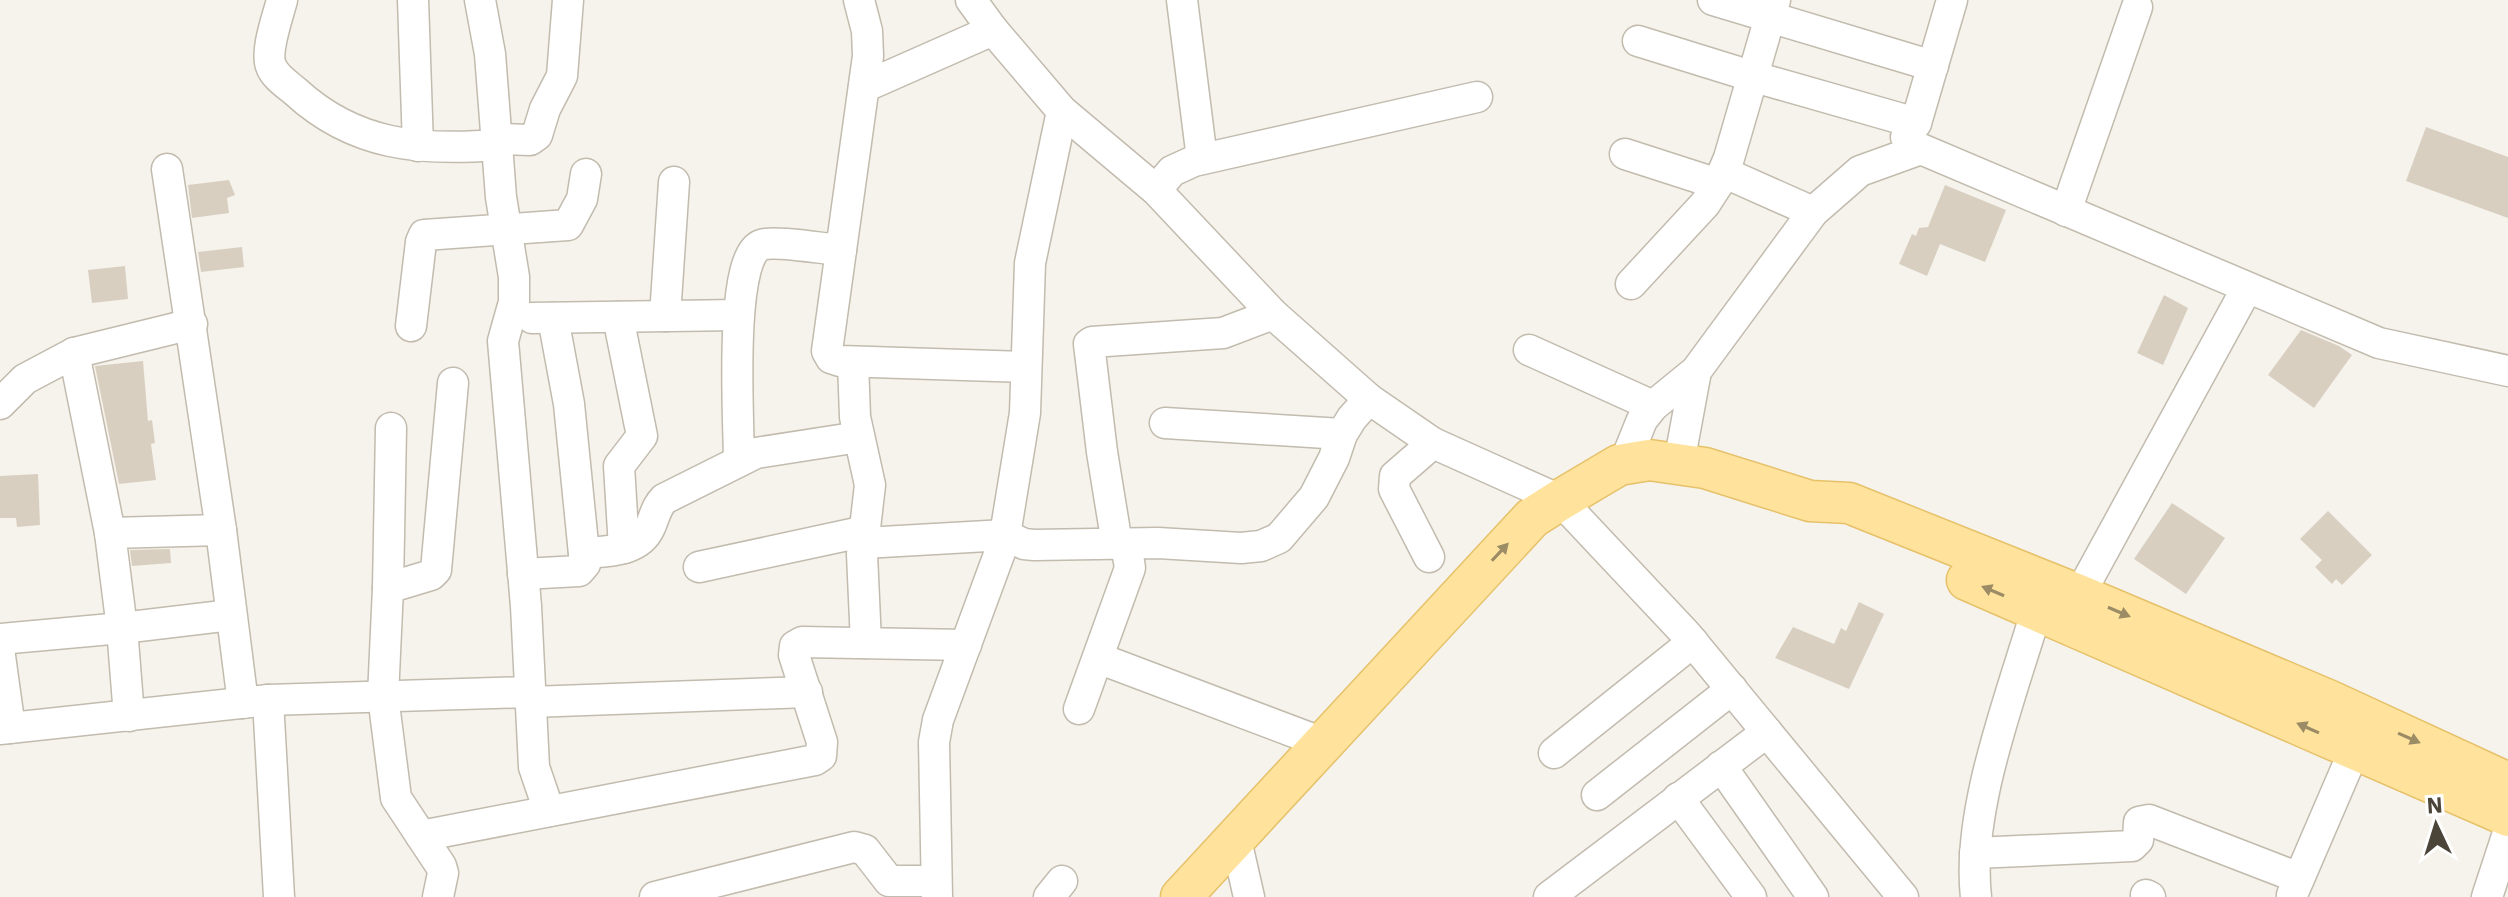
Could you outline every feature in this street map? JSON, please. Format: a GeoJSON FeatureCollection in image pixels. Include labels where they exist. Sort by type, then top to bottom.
{"type":"FeatureCollection","features":[{"type":"Feature","properties":{"kind":"main road"},"geometry":{"type":"LineString","coordinates":[[1181,897],[1242,867],[1323,743],[1532,518],[1570,498],[1625,462],[1649,460],[1679,463],[1705,468],[1810,501],[1849,503],[2061,608],[2362,734],[2508,783]]}},
{"type":"Feature","properties":{"kind":"main road"},"geometry":{"type":"LineString","coordinates":[[1209,897],[1242,867],[1552,535],[1570,498]]}},
{"type":"Feature","properties":{"kind":"main road"},"geometry":{"type":"LineString","coordinates":[[2362,734],[2508,816]]}},
{"type":"Feature","properties":{"kind":"street"},"geometry":{"type":"LineString","coordinates":[[282,0],[270,50],[270,65],[317,111],[353,131],[418,146],[448,149],[530,140],[537,135],[545,109],[562,76],[568,0]]}},
{"type":"Feature","properties":{"kind":"street"},"geometry":{"type":"LineString","coordinates":[[413,0],[418,146]]}},
{"type":"Feature","properties":{"kind":"street"},"geometry":{"type":"LineString","coordinates":[[480,0],[490,54],[506,228],[514,277],[514,302],[503,341],[523,574],[534,767],[549,811]]}},
{"type":"Feature","properties":{"kind":"street"},"geometry":{"type":"LineString","coordinates":[[859,0],[867,31],[868,56],[827,351],[831,358],[840,361],[1026,367]]}},
{"type":"Feature","properties":{"kind":"street"},"geometry":{"type":"LineString","coordinates":[[971,0],[1062,111],[1156,190],[1273,314],[1369,399],[1433,443],[1570,498],[1767,732],[1886,891]]}},
{"type":"Feature","properties":{"kind":"street"},"geometry":{"type":"LineString","coordinates":[[1182,0],[1202,159]]}},
{"type":"Feature","properties":{"kind":"street"},"geometry":{"type":"LineString","coordinates":[[1713,0],[1772,8],[1933,66]]}},
{"type":"Feature","properties":{"kind":"street"},"geometry":{"type":"LineString","coordinates":[[1887,161],[1916,123],[1952,0]]}},
{"type":"Feature","properties":{"kind":"street"},"geometry":{"type":"LineString","coordinates":[[2066,211],[2137,7]]}},
{"type":"Feature","properties":{"kind":"street"},"geometry":{"type":"LineString","coordinates":[[1631,284],[1705,204],[1721,178],[1772,8]]}},
{"type":"Feature","properties":{"kind":"street"},"geometry":{"type":"LineString","coordinates":[[864,87],[993,30]]}},
{"type":"Feature","properties":{"kind":"street"},"geometry":{"type":"LineString","coordinates":[[1638,41],[1916,123]]}},
{"type":"Feature","properties":{"kind":"street"},"geometry":{"type":"LineString","coordinates":[[1156,190],[1172,171],[1202,159],[1477,97]]}},
{"type":"Feature","properties":{"kind":"street"},"geometry":{"type":"LineString","coordinates":[[655,897],[854,847],[865,850],[889,881],[936,889],[934,742],[938,720],[1003,543],[1025,413],[1030,263],[1062,111]]}},
{"type":"Feature","properties":{"kind":"street"},"geometry":{"type":"LineString","coordinates":[[1625,462],[1642,420],[1653,406],[1696,371],[1813,212],[1860,171],[1921,149],[2379,343],[2508,371]]}},
{"type":"Feature","properties":{"kind":"street"},"geometry":{"type":"LineString","coordinates":[[1625,154],[1721,178],[1813,212]]}},
{"type":"Feature","properties":{"kind":"street"},"geometry":{"type":"LineString","coordinates":[[167,169],[192,324],[231,615],[256,702],[279,897]]}},
{"type":"Feature","properties":{"kind":"street"},"geometry":{"type":"LineString","coordinates":[[411,326],[424,235],[506,228],[560,228],[568,225],[582,199],[586,174]]}},
{"type":"Feature","properties":{"kind":"street"},"geometry":{"type":"LineString","coordinates":[[665,316],[674,182]]}},
{"type":"Feature","properties":{"kind":"street"},"geometry":{"type":"LineString","coordinates":[[739,461],[738,315],[748,259],[759,246],[767,244],[841,250]]}},
{"type":"Feature","properties":{"kind":"street"},"geometry":{"type":"LineString","coordinates":[[1976,897],[1975,853],[1985,785],[2061,608],[2247,288]]}},
{"type":"Feature","properties":{"kind":"street"},"geometry":{"type":"LineString","coordinates":[[1079,709],[1130,568],[1102,452],[1089,344],[1223,333],[1273,314]]}},
{"type":"Feature","properties":{"kind":"street"},"geometry":{"type":"LineString","coordinates":[[510,318],[738,315]]}},
{"type":"Feature","properties":{"kind":"street"},"geometry":{"type":"LineString","coordinates":[[618,317],[642,428],[639,442],[619,466],[624,548]]}},
{"type":"Feature","properties":{"kind":"street"},"geometry":{"type":"LineString","coordinates":[[523,574],[579,571],[585,564],[569,404],[553,318]]}},
{"type":"Feature","properties":{"kind":"street"},"geometry":{"type":"LineString","coordinates":[[0,404],[25,379],[74,353],[192,324]]}},
{"type":"Feature","properties":{"kind":"street"},"geometry":{"type":"LineString","coordinates":[[1529,350],[1653,406]]}},
{"type":"Feature","properties":{"kind":"street"},"geometry":{"type":"LineString","coordinates":[[74,353],[110,533],[129,716]]}},
{"type":"Feature","properties":{"kind":"street"},"geometry":{"type":"LineString","coordinates":[[853,362],[855,417],[870,485],[862,554],[866,643]]}},
{"type":"Feature","properties":{"kind":"street"},"geometry":{"type":"LineString","coordinates":[[1679,463],[1696,371]]}},
{"type":"Feature","properties":{"kind":"street"},"geometry":{"type":"LineString","coordinates":[[388,588],[431,575],[436,570],[453,383]]}},
{"type":"Feature","properties":{"kind":"street"},"geometry":{"type":"LineString","coordinates":[[699,567],[865,537],[1034,545],[1261,546],[1279,538],[1314,497],[1334,458],[1342,434],[1369,399]]}},
{"type":"Feature","properties":{"kind":"street"},"geometry":{"type":"LineString","coordinates":[[1165,423],[1342,434]]}},
{"type":"Feature","properties":{"kind":"street"},"geometry":{"type":"LineString","coordinates":[[391,428],[384,681],[396,798],[441,866],[443,873],[438,897]]}},
{"type":"Feature","properties":{"kind":"street"},"geometry":{"type":"LineString","coordinates":[[584,553],[624,548],[641,541],[649,531],[657,506],[664,499],[756,453],[859,437]]}},
{"type":"Feature","properties":{"kind":"street"},"geometry":{"type":"LineString","coordinates":[[1429,557],[1394,489],[1393,481],[1433,443]]}},
{"type":"Feature","properties":{"kind":"street"},"geometry":{"type":"LineString","coordinates":[[110,533],[221,530]]}},
{"type":"Feature","properties":{"kind":"street"},"geometry":{"type":"LineString","coordinates":[[0,639],[231,615]]}},
{"type":"Feature","properties":{"kind":"street"},"geometry":{"type":"LineString","coordinates":[[421,836],[815,760],[821,756],[822,742],[794,655],[795,646],[802,642],[966,645]]}},
{"type":"Feature","properties":{"kind":"street"},"geometry":{"type":"LineString","coordinates":[[1554,753],[1693,642]]}},
{"type":"Feature","properties":{"kind":"street"},"geometry":{"type":"LineString","coordinates":[[0,656],[5,729],[256,702],[384,681],[531,697],[807,692]]}},
{"type":"Feature","properties":{"kind":"street"},"geometry":{"type":"LineString","coordinates":[[1098,658],[1323,743]]}},
{"type":"Feature","properties":{"kind":"street"},"geometry":{"type":"LineString","coordinates":[[1597,795],[1732,689]]}},
{"type":"Feature","properties":{"kind":"street"},"geometry":{"type":"LineString","coordinates":[[1549,897],[1767,732]]}},
{"type":"Feature","properties":{"kind":"street"},"geometry":{"type":"LineString","coordinates":[[1975,853],[2132,846],[2138,840],[2139,822],[2149,820],[2295,887],[2362,734]]}},
{"type":"Feature","properties":{"kind":"street"},"geometry":{"type":"LineString","coordinates":[[1721,766],[1813,897]]}},
{"type":"Feature","properties":{"kind":"street"},"geometry":{"type":"LineString","coordinates":[[1678,798],[1751,897]]}},
{"type":"Feature","properties":{"kind":"street"},"geometry":{"type":"LineString","coordinates":[[2487,897],[2508,833]]}},
{"type":"Feature","properties":{"kind":"building"},"geometry":{"type":"Polygon","coordinates":[[[2426,127],[2508,157],[2508,218],[2406,181],[2426,127]]]}},
{"type":"Feature","properties":{"kind":"building"},"geometry":{"type":"Polygon","coordinates":[[[229,180],[235,195],[227,198],[229,213],[192,218],[188,185],[229,180]]]}},
{"type":"Feature","properties":{"kind":"building"},"geometry":{"type":"Polygon","coordinates":[[[1945,185],[2006,210],[1985,262],[1940,244],[1927,276],[1899,264],[1912,234],[1916,236],[1919,228],[1928,227],[1945,185]]]}},
{"type":"Feature","properties":{"kind":"building"},"geometry":{"type":"Polygon","coordinates":[[[242,247],[244,267],[201,272],[198,252],[242,247]]]}},
{"type":"Feature","properties":{"kind":"building"},"geometry":{"type":"Polygon","coordinates":[[[125,266],[128,299],[92,303],[88,270],[125,266]]]}},
{"type":"Feature","properties":{"kind":"building"},"geometry":{"type":"Polygon","coordinates":[[[2164,295],[2188,308],[2163,365],[2137,353],[2164,295]]]}},
{"type":"Feature","properties":{"kind":"building"},"geometry":{"type":"Polygon","coordinates":[[[2301,330],[2352,355],[2314,408],[2268,375],[2301,330]]]}},
{"type":"Feature","properties":{"kind":"building"},"geometry":{"type":"Polygon","coordinates":[[[143,361],[148,421],[152,420],[155,443],[151,444],[156,480],[119,484],[95,366],[143,361]]]}},
{"type":"Feature","properties":{"kind":"building"},"geometry":{"type":"Polygon","coordinates":[[[38,474],[40,525],[17,527],[16,518],[0,518],[0,476],[38,474]]]}},
{"type":"Feature","properties":{"kind":"building"},"geometry":{"type":"Polygon","coordinates":[[[2172,503],[2225,538],[2186,594],[2134,559],[2172,503]]]}},
{"type":"Feature","properties":{"kind":"building"},"geometry":{"type":"Polygon","coordinates":[[[2328,511],[2372,555],[2342,585],[2336,579],[2332,584],[2315,567],[2322,560],[2300,539],[2328,511]]]}},
{"type":"Feature","properties":{"kind":"building"},"geometry":{"type":"Polygon","coordinates":[[[170,549],[171,563],[132,566],[130,550],[170,549]]]}},
{"type":"Feature","properties":{"kind":"building"},"geometry":{"type":"Polygon","coordinates":[[[1859,602],[1884,614],[1849,689],[1775,658],[1793,627],[1834,644],[1841,628],[1846,631],[1859,602]]]}}]}
